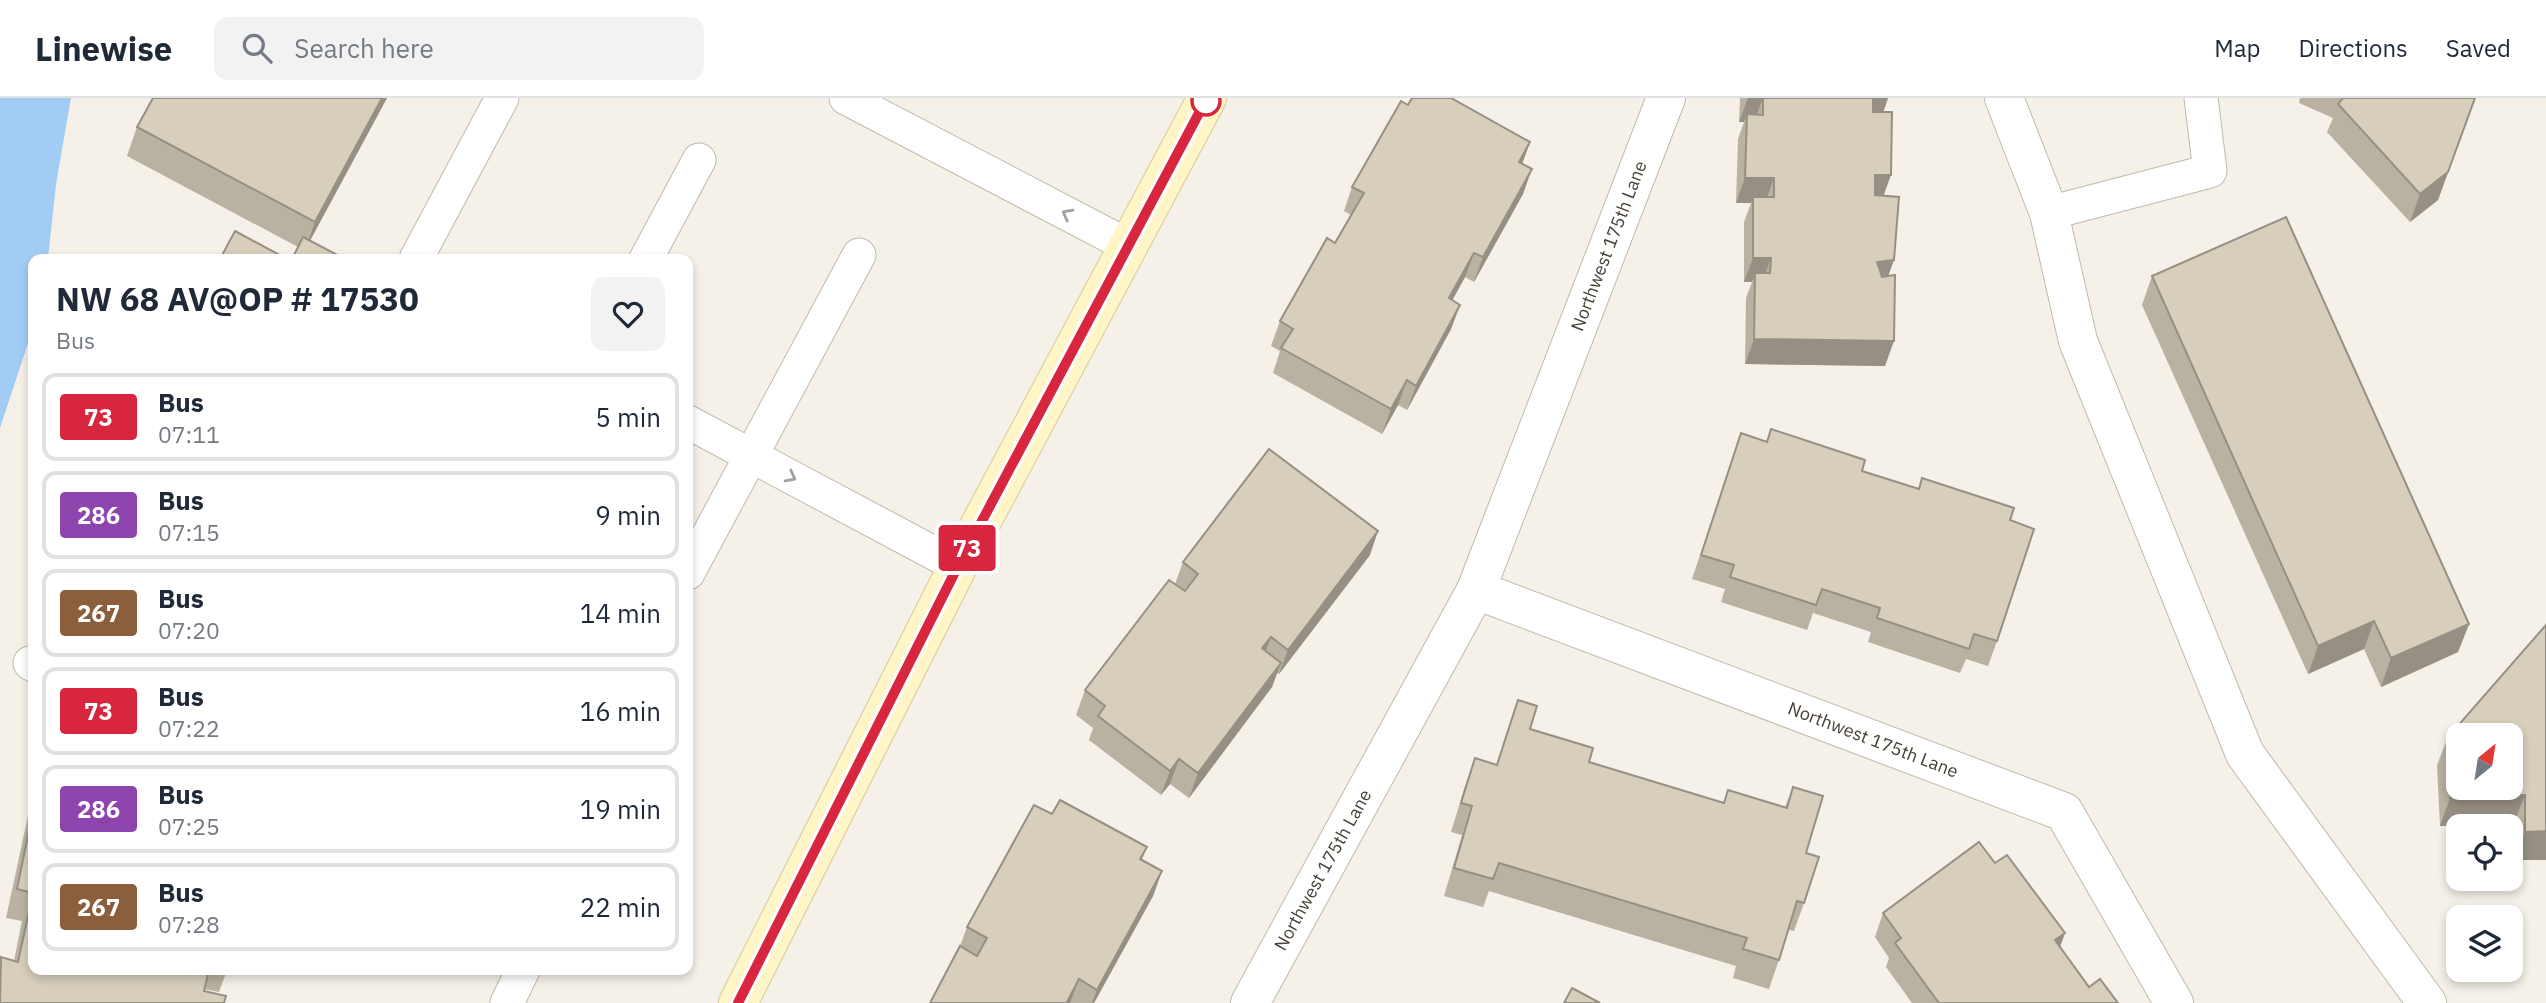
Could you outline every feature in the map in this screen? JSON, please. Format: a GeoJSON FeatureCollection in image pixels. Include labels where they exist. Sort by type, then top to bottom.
{"type":"FeatureCollection","features":[{"type":"Feature","properties":{"kind":"street"},"geometry":{"type":"LineString","coordinates":[[738,1003],[958,566],[1207,98]]}},
{"type":"Feature","properties":{"kind":"street","name":"Northwest 175th Lane"},"geometry":{"type":"LineString","coordinates":[[1250,1003],[1476,590],[1666,98]]}},
{"type":"Feature","properties":{"kind":"street"},"geometry":{"type":"LineString","coordinates":[[2004,98],[2049,213],[2078,341],[2245,754],[2427,1003]]}},
{"type":"Feature","properties":{"kind":"street","name":"Northwest 175th Lane"},"geometry":{"type":"LineString","coordinates":[[1476,590],[2064,812],[2174,1003]]}},
{"type":"Feature","properties":{"kind":"lane"},"geometry":{"type":"LineString","coordinates":[[419,254],[502,98]]}},
{"type":"Feature","properties":{"kind":"lane"},"geometry":{"type":"LineString","coordinates":[[846,98],[1128,245]]}},
{"type":"Feature","properties":{"kind":"lane"},"geometry":{"type":"LineString","coordinates":[[2049,213],[2210,171],[2201,98]]}},
{"type":"Feature","properties":{"kind":"lane"},"geometry":{"type":"LineString","coordinates":[[649,254],[699,160]]}},
{"type":"Feature","properties":{"kind":"lane"},"geometry":{"type":"LineString","coordinates":[[693,564],[859,255]]}},
{"type":"Feature","properties":{"kind":"lane"},"geometry":{"type":"LineString","coordinates":[[693,425],[958,566]]}},
{"type":"Feature","properties":{"kind":"lane"},"geometry":{"type":"LineString","coordinates":[[507,1003],[521,975]]}},
{"type":"Feature","properties":{"kind":"water"},"geometry":{"type":"Polygon","coordinates":[[[0,98],[71,98],[56,184],[49,254],[28,254],[28,343],[0,428],[0,98]]]}},
{"type":"Feature","properties":{"kind":"building"},"geometry":{"type":"Polygon","coordinates":[[[153,98],[382,98],[315,222],[137,127],[153,98]]]}},
{"type":"Feature","properties":{"kind":"building"},"geometry":{"type":"Polygon","coordinates":[[[1412,98],[1451,98],[1530,142],[1519,162],[1532,169],[1483,257],[1474,253],[1449,298],[1460,305],[1416,386],[1407,380],[1391,409],[1281,348],[1293,329],[1280,321],[1327,238],[1335,243],[1364,193],[1352,187],[1401,101],[1408,105],[1412,98]]]}},
{"type":"Feature","properties":{"kind":"building"},"geometry":{"type":"Polygon","coordinates":[[[1763,98],[1873,98],[1873,112],[1892,112],[1891,175],[1875,175],[1875,195],[1899,197],[1894,260],[1877,262],[1882,277],[1895,275],[1894,341],[1754,339],[1755,273],[1770,273],[1771,258],[1753,258],[1753,197],[1774,197],[1774,178],[1745,178],[1747,114],[1763,115],[1763,98]]]}},
{"type":"Feature","properties":{"kind":"building"},"geometry":{"type":"Polygon","coordinates":[[[2343,98],[2475,98],[2448,172],[2420,194],[2338,104],[2343,98]]]}},
{"type":"Feature","properties":{"kind":"building"},"geometry":{"type":"Polygon","coordinates":[[[2286,217],[2469,624],[2391,658],[2374,621],[2318,646],[2152,276],[2286,217]]]}},
{"type":"Feature","properties":{"kind":"building"},"geometry":{"type":"Polygon","coordinates":[[[235,231],[278,254],[223,254],[235,231]]]}},
{"type":"Feature","properties":{"kind":"building"},"geometry":{"type":"Polygon","coordinates":[[[303,237],[335,254],[294,254],[303,237]]]}},
{"type":"Feature","properties":{"kind":"building"},"geometry":{"type":"Polygon","coordinates":[[[1771,429],[1865,460],[1862,471],[1919,489],[1922,478],[2014,508],[2010,520],[2034,529],[1997,641],[1974,634],[1969,649],[1877,618],[1880,608],[1822,589],[1816,605],[1730,577],[1734,565],[1701,555],[1741,433],[1767,442],[1771,429]]]}},
{"type":"Feature","properties":{"kind":"building"},"geometry":{"type":"Polygon","coordinates":[[[1269,449],[1378,531],[1288,650],[1271,637],[1262,648],[1281,663],[1198,773],[1179,759],[1170,771],[1098,716],[1105,706],[1085,690],[1169,580],[1185,591],[1198,574],[1183,562],[1269,449]]]}},
{"type":"Feature","properties":{"kind":"building"},"geometry":{"type":"Polygon","coordinates":[[[2546,625],[2546,831],[2525,832],[2524,723],[2460,723],[2546,625]]]}},
{"type":"Feature","properties":{"kind":"building"},"geometry":{"type":"Polygon","coordinates":[[[1518,700],[1537,706],[1530,729],[1593,748],[1589,762],[1724,803],[1728,790],[1787,808],[1793,787],[1823,796],[1806,853],[1819,857],[1804,903],[1797,901],[1779,960],[1743,949],[1747,938],[1499,863],[1493,879],[1454,868],[1472,806],[1461,803],[1475,758],[1497,765],[1518,700]]]}},
{"type":"Feature","properties":{"kind":"building"},"geometry":{"type":"Polygon","coordinates":[[[1060,800],[1147,847],[1140,859],[1162,871],[1097,990],[1079,979],[1068,1003],[930,1003],[960,946],[977,956],[987,938],[967,927],[1034,805],[1052,814],[1060,800]]]}},
{"type":"Feature","properties":{"kind":"building"},"geometry":{"type":"Polygon","coordinates":[[[28,835],[28,892],[17,889],[28,835]]]}},
{"type":"Feature","properties":{"kind":"building"},"geometry":{"type":"Polygon","coordinates":[[[1979,842],[1995,863],[2007,855],[2065,933],[2055,940],[2089,987],[2100,979],[2118,1003],[1939,1003],[1895,943],[1901,938],[1883,913],[1979,842]]]}},
{"type":"Feature","properties":{"kind":"building"},"geometry":{"type":"Polygon","coordinates":[[[28,916],[28,975],[208,975],[204,991],[226,996],[224,1003],[0,1003],[1,957],[18,962],[28,916]]]}},
{"type":"Feature","properties":{"kind":"building"},"geometry":{"type":"Polygon","coordinates":[[[1572,988],[1600,1003],[1564,1003],[1572,988]]]}},
{"type":"Feature","properties":{"kind":"bus line","name":"73"},"geometry":{"type":"LineString","coordinates":[[738,1003],[958,566],[1207,98]]}}]}
